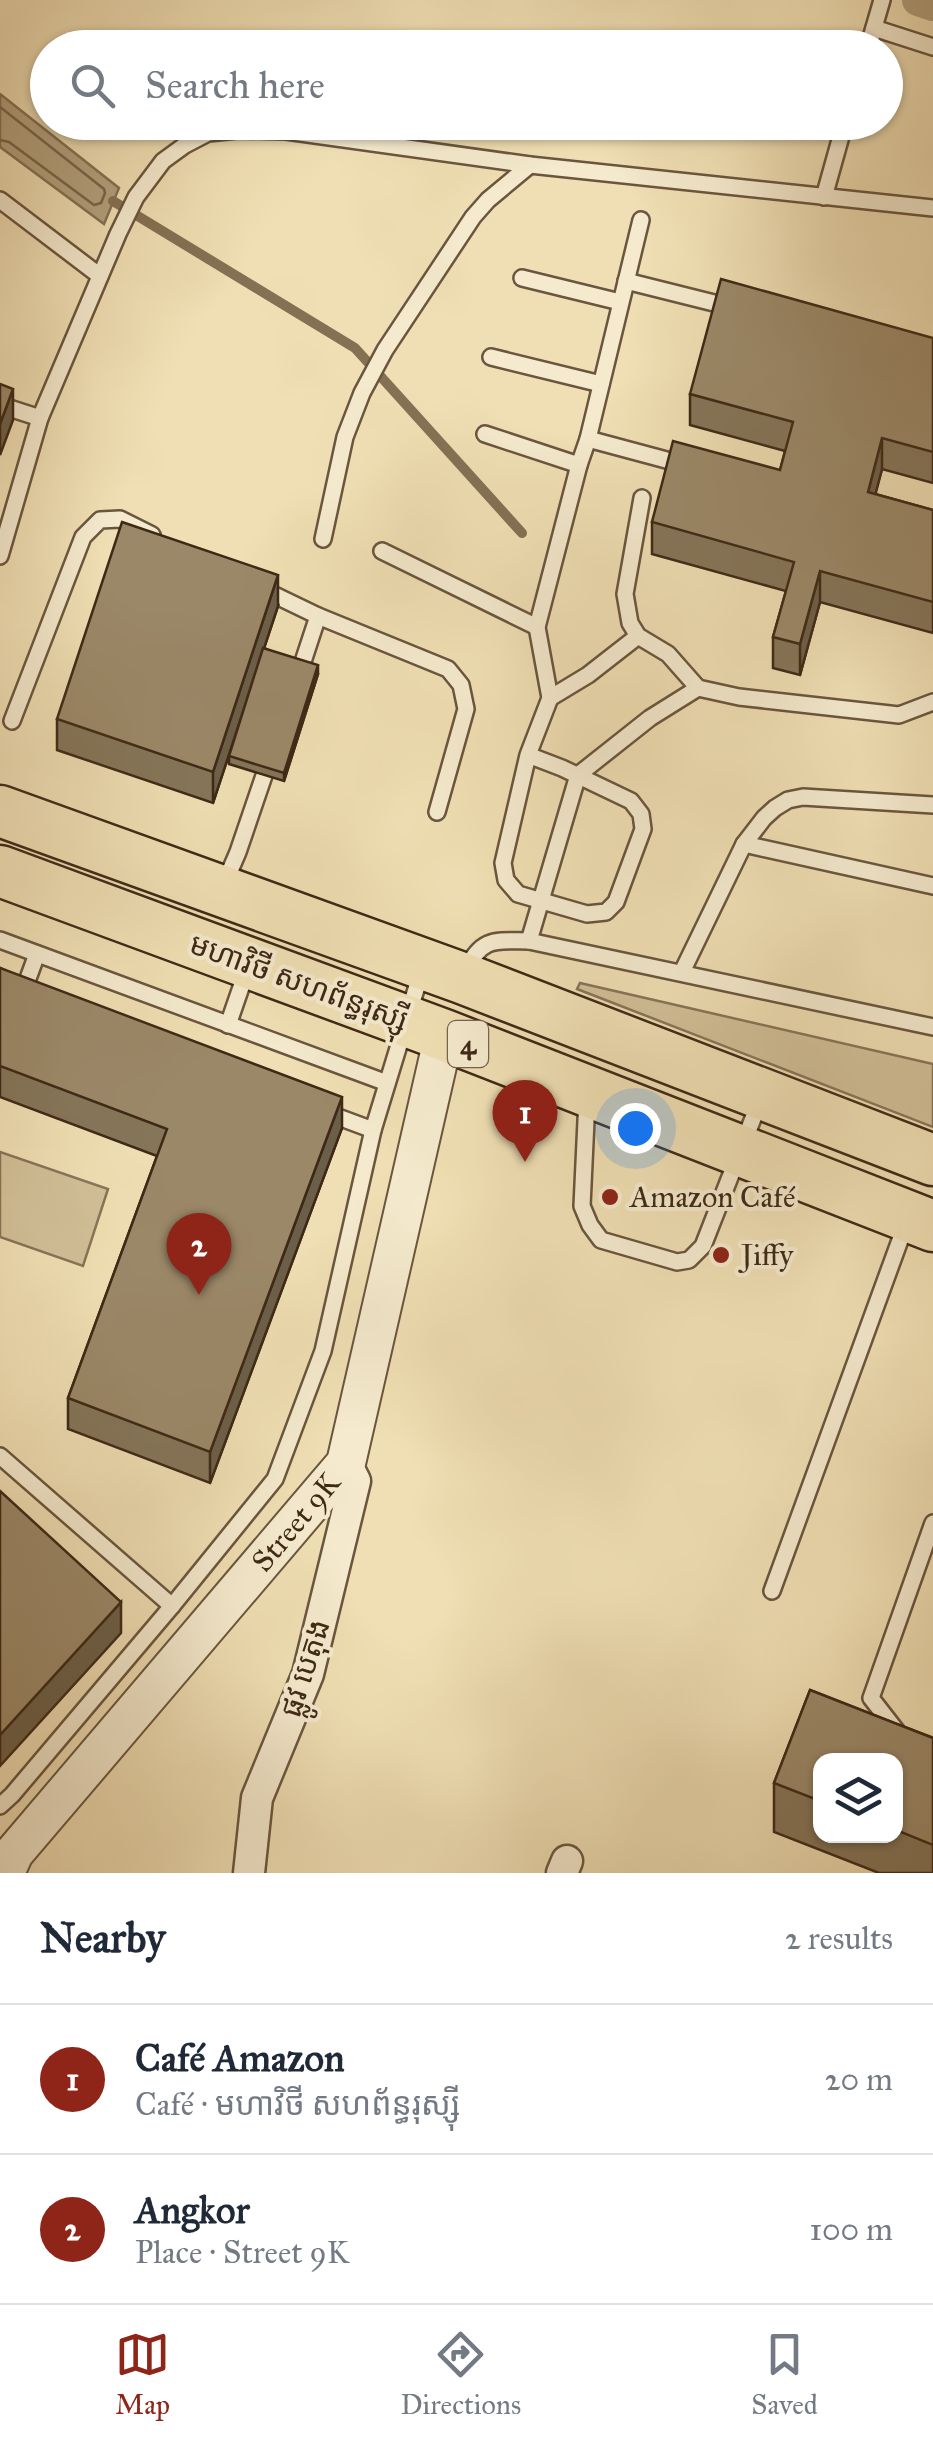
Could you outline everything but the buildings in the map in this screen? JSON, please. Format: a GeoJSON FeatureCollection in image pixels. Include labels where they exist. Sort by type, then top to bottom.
{"type":"FeatureCollection","features":[{"type":"Feature","properties":{"kind":"highway","name":"មហាវិថី សហព័ន្ធរុស្ស៊ី"},"geometry":{"type":"LineString","coordinates":[[0,812],[443,971],[933,1160]]}},
{"type":"Feature","properties":{"kind":"highway","name":"មហាវិថី សហព័ន្ធរុស្ស៊ី"},"geometry":{"type":"LineString","coordinates":[[0,871],[587,1090],[921,1222]]}},
{"type":"Feature","properties":{"kind":"highway"},"geometry":{"type":"LineString","coordinates":[[424,1028],[443,971]]}},
{"type":"Feature","properties":{"kind":"street","name":"Street 9K"},"geometry":{"type":"LineString","coordinates":[[5,1873],[14,1853],[346,1463],[424,1028]]}},
{"type":"Feature","properties":{"kind":"street","name":"ផ្លូវ បេតុង"},"geometry":{"type":"LineString","coordinates":[[249,1873],[257,1798],[308,1674],[355,1481],[346,1463]]}},
{"type":"Feature","properties":{"kind":"lane"},"geometry":{"type":"LineString","coordinates":[[880,30],[874,28],[882,0]]}},
{"type":"Feature","properties":{"kind":"lane"},"geometry":{"type":"LineString","coordinates":[[903,37],[933,47]]}},
{"type":"Feature","properties":{"kind":"lane"},"geometry":{"type":"LineString","coordinates":[[0,556],[40,418],[118,234],[136,197],[163,161],[195,140]]}},
{"type":"Feature","properties":{"kind":"lane"},"geometry":{"type":"LineString","coordinates":[[351,140],[530,165],[933,208]]}},
{"type":"Feature","properties":{"kind":"lane"},"geometry":{"type":"LineString","coordinates":[[824,196],[841,140]]}},
{"type":"Feature","properties":{"kind":"lane"},"geometry":{"type":"LineString","coordinates":[[324,539],[345,437],[385,350],[473,217],[530,165]]}},
{"type":"Feature","properties":{"kind":"lane"},"geometry":{"type":"LineString","coordinates":[[0,200],[100,276]]}},
{"type":"Feature","properties":{"kind":"lane"},"geometry":{"type":"LineString","coordinates":[[528,755],[632,801],[641,814],[643,829],[616,902],[606,912],[587,914],[518,894],[506,880],[503,863],[528,755],[550,698],[537,627],[641,220]]}},
{"type":"Feature","properties":{"kind":"lane"},"geometry":{"type":"LineString","coordinates":[[522,278],[620,302]]}},
{"type":"Feature","properties":{"kind":"lane"},"geometry":{"type":"LineString","coordinates":[[626,280],[742,310]]}},
{"type":"Feature","properties":{"kind":"lane"},"geometry":{"type":"LineString","coordinates":[[491,357],[601,384]]}},
{"type":"Feature","properties":{"kind":"lane"},"geometry":{"type":"LineString","coordinates":[[0,405],[40,418]]}},
{"type":"Feature","properties":{"kind":"lane"},"geometry":{"type":"LineString","coordinates":[[486,434],[578,465]]}},
{"type":"Feature","properties":{"kind":"lane"},"geometry":{"type":"LineString","coordinates":[[588,438],[698,469]]}},
{"type":"Feature","properties":{"kind":"lane"},"geometry":{"type":"LineString","coordinates":[[642,498],[625,594],[630,623],[638,636],[668,654],[698,688],[739,697],[899,715],[933,702]]}},
{"type":"Feature","properties":{"kind":"lane"},"geometry":{"type":"LineString","coordinates":[[12,721],[82,537],[100,520],[120,519],[169,544]]}},
{"type":"Feature","properties":{"kind":"lane"},"geometry":{"type":"LineString","coordinates":[[382,551],[537,627]]}},
{"type":"Feature","properties":{"kind":"lane"},"geometry":{"type":"LineString","coordinates":[[252,584],[318,616],[448,669],[461,684],[466,710],[438,812]]}},
{"type":"Feature","properties":{"kind":"lane"},"geometry":{"type":"LineString","coordinates":[[294,688],[318,616]]}},
{"type":"Feature","properties":{"kind":"lane"},"geometry":{"type":"LineString","coordinates":[[550,698],[588,675],[638,636]]}},
{"type":"Feature","properties":{"kind":"lane"},"geometry":{"type":"LineString","coordinates":[[530,941],[578,775],[650,718],[698,688]]}},
{"type":"Feature","properties":{"kind":"lane"},"geometry":{"type":"LineString","coordinates":[[221,890],[275,743]]}},
{"type":"Feature","properties":{"kind":"lane"},"geometry":{"type":"LineString","coordinates":[[682,972],[744,844],[775,808],[803,797],[933,805]]}},
{"type":"Feature","properties":{"kind":"lane"},"geometry":{"type":"LineString","coordinates":[[744,844],[933,886]]}},
{"type":"Feature","properties":{"kind":"lane"},"geometry":{"type":"LineString","coordinates":[[0,940],[386,1084]]}},
{"type":"Feature","properties":{"kind":"lane"},"geometry":{"type":"LineString","coordinates":[[443,971],[483,944],[530,941],[933,1027]]}},
{"type":"Feature","properties":{"kind":"lane"},"geometry":{"type":"LineString","coordinates":[[37,954],[15,997],[39,1006]]}},
{"type":"Feature","properties":{"kind":"lane"},"geometry":{"type":"LineString","coordinates":[[228,1025],[250,963]]}},
{"type":"Feature","properties":{"kind":"lane"},"geometry":{"type":"LineString","coordinates":[[0,1806],[172,1606],[274,1479],[322,1351],[386,1084],[424,1028]]}},
{"type":"Feature","properties":{"kind":"lane"},"geometry":{"type":"LineString","coordinates":[[587,1090],[582,1206],[590,1225],[601,1240],[678,1262],[690,1260],[703,1246],[762,1094]]}},
{"type":"Feature","properties":{"kind":"lane"},"geometry":{"type":"LineString","coordinates":[[299,1102],[373,1130]]}},
{"type":"Feature","properties":{"kind":"lane"},"geometry":{"type":"LineString","coordinates":[[772,1591],[921,1222]]}},
{"type":"Feature","properties":{"kind":"lane"},"geometry":{"type":"LineString","coordinates":[[0,1456],[172,1606]]}},
{"type":"Feature","properties":{"kind":"lane"},"geometry":{"type":"LineString","coordinates":[[933,1523],[871,1698],[899,1734],[933,1747]]}},
{"type":"Feature","properties":{"kind":"shaded area"},"geometry":{"type":"Polygon","coordinates":[[[580,983],[933,1064],[933,1127],[577,989],[580,983]]]}},
{"type":"Feature","properties":{"kind":"shaded area"},"geometry":{"type":"Polygon","coordinates":[[[0,1152],[108,1189],[83,1266],[0,1237],[0,1152]]]}},
{"type":"Feature","properties":{"kind":"water"},"geometry":{"type":"Polygon","coordinates":[[[0,94],[30,118],[30,140],[58,140],[119,188],[104,224],[0,147],[0,94]]]}},
{"type":"Feature","properties":{"kind":"waterway"},"geometry":{"type":"LineString","coordinates":[[918,0],[933,5]]}},
{"type":"Feature","properties":{"kind":"waterway"},"geometry":{"type":"LineString","coordinates":[[113,201],[355,348],[522,533]]}},
{"type":"Feature","properties":{"kind":"place","name":"Café Amazon"},"geometry":{"type":"Point","coordinates":[525,1162]}},
{"type":"Feature","properties":{"kind":"place","name":"Amazon Café"},"geometry":{"type":"Point","coordinates":[610,1197]}},
{"type":"Feature","properties":{"kind":"place","name":"Jiffy"},"geometry":{"type":"Point","coordinates":[721,1255]}},
{"type":"Feature","properties":{"kind":"place","name":"Angkor"},"geometry":{"type":"Point","coordinates":[199,1295]}}]}
